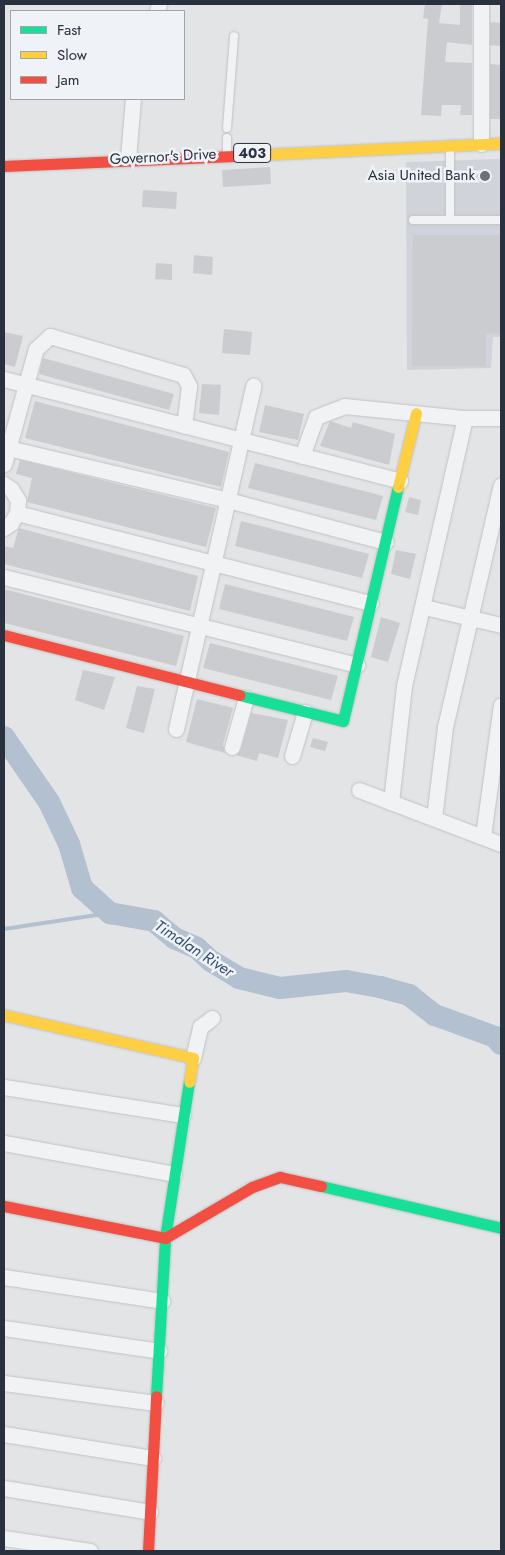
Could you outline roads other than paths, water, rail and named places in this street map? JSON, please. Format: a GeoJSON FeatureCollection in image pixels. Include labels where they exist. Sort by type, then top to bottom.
{"type":"FeatureCollection","features":[{"type":"Feature","properties":{"kind":"street"},"geometry":{"type":"LineString","coordinates":[[481,4],[481,144]]}},
{"type":"Feature","properties":{"kind":"street"},"geometry":{"type":"LineString","coordinates":[[128,158],[133,100]]}},
{"type":"Feature","properties":{"kind":"street","name":"Governor's Drive"},"geometry":{"type":"LineString","coordinates":[[4,166],[128,158],[501,143]]}},
{"type":"Feature","properties":{"kind":"street"},"geometry":{"type":"LineString","coordinates":[[4,464],[5,447],[36,349],[50,336],[183,375],[189,386],[184,426]]}},
{"type":"Feature","properties":{"kind":"street"},"geometry":{"type":"LineString","coordinates":[[4,379],[400,481]]}},
{"type":"Feature","properties":{"kind":"street"},"geometry":{"type":"LineString","coordinates":[[176,730],[202,626],[253,386]]}},
{"type":"Feature","properties":{"kind":"street"},"geometry":{"type":"LineString","coordinates":[[302,456],[316,418],[326,412],[344,406],[466,418],[501,418]]}},
{"type":"Feature","properties":{"kind":"street"},"geometry":{"type":"LineString","coordinates":[[4,635],[246,698],[343,721],[416,413]]}},
{"type":"Feature","properties":{"kind":"street"},"geometry":{"type":"LineString","coordinates":[[391,802],[404,686],[424,607],[466,418]]}},
{"type":"Feature","properties":{"kind":"street"},"geometry":{"type":"LineString","coordinates":[[5,447],[228,500],[386,542]]}},
{"type":"Feature","properties":{"kind":"street"},"geometry":{"type":"LineString","coordinates":[[4,484],[12,489],[18,500],[17,513],[4,528]]}},
{"type":"Feature","properties":{"kind":"street"},"geometry":{"type":"LineString","coordinates":[[434,818],[445,727],[472,618],[501,485]]}},
{"type":"Feature","properties":{"kind":"street"},"geometry":{"type":"LineString","coordinates":[[17,513],[371,603]]}},
{"type":"Feature","properties":{"kind":"street"},"geometry":{"type":"LineString","coordinates":[[4,576],[357,665]]}},
{"type":"Feature","properties":{"kind":"street"},"geometry":{"type":"LineString","coordinates":[[424,607],[501,625]]}},
{"type":"Feature","properties":{"kind":"street"},"geometry":{"type":"LineString","coordinates":[[232,747],[246,698]]}},
{"type":"Feature","properties":{"kind":"street"},"geometry":{"type":"LineString","coordinates":[[483,836],[501,705]]}},
{"type":"Feature","properties":{"kind":"street"},"geometry":{"type":"LineString","coordinates":[[292,756],[305,712]]}},
{"type":"Feature","properties":{"kind":"street"},"geometry":{"type":"LineString","coordinates":[[359,790],[501,844]]}},
{"type":"Feature","properties":{"kind":"street"},"geometry":{"type":"LineString","coordinates":[[4,1015],[193,1058]]}},
{"type":"Feature","properties":{"kind":"street"},"geometry":{"type":"LineString","coordinates":[[148,1551],[165,1238],[193,1058],[200,1026],[212,1018]]}},
{"type":"Feature","properties":{"kind":"street"},"geometry":{"type":"LineString","coordinates":[[4,1087],[183,1115]]}},
{"type":"Feature","properties":{"kind":"street"},"geometry":{"type":"LineString","coordinates":[[4,1142],[174,1174]]}},
{"type":"Feature","properties":{"kind":"street"},"geometry":{"type":"LineString","coordinates":[[4,1206],[165,1238],[200,1215],[234,1200],[252,1187],[280,1177],[501,1228]]}},
{"type":"Feature","properties":{"kind":"street"},"geometry":{"type":"LineString","coordinates":[[4,1276],[162,1301]]}},
{"type":"Feature","properties":{"kind":"street"},"geometry":{"type":"LineString","coordinates":[[4,1328],[159,1351]]}},
{"type":"Feature","properties":{"kind":"street"},"geometry":{"type":"LineString","coordinates":[[4,1383],[156,1403]]}},
{"type":"Feature","properties":{"kind":"street"},"geometry":{"type":"LineString","coordinates":[[4,1434],[153,1458]]}},
{"type":"Feature","properties":{"kind":"street"},"geometry":{"type":"LineString","coordinates":[[4,1488],[150,1512]]}},
{"type":"Feature","properties":{"kind":"street"},"geometry":{"type":"LineString","coordinates":[[4,1538],[90,1551]]}},
{"type":"Feature","properties":{"kind":"lane"},"geometry":{"type":"LineString","coordinates":[[227,128],[234,36]]}},
{"type":"Feature","properties":{"kind":"lane"},"geometry":{"type":"LineString","coordinates":[[227,138],[227,154]]}},
{"type":"Feature","properties":{"kind":"lane"},"geometry":{"type":"LineString","coordinates":[[450,145],[450,220]]}},
{"type":"Feature","properties":{"kind":"lane"},"geometry":{"type":"LineString","coordinates":[[413,220],[501,220]]}},
{"type":"Feature","properties":{"kind":"waterway","name":"Timalan River"},"geometry":{"type":"LineString","coordinates":[[4,737],[49,802],[69,844],[82,888],[110,913],[154,921],[174,938],[197,948],[211,961],[239,978],[280,988],[346,981],[380,987],[409,995],[435,1015],[495,1037],[501,1044]]}},
{"type":"Feature","properties":{"kind":"waterway"},"geometry":{"type":"LineString","coordinates":[[4,929],[110,913]]}},
{"type":"Feature","properties":{"kind":"place","name":"Asia United Bank"},"geometry":{"type":"Point","coordinates":[485,176]}}]}
